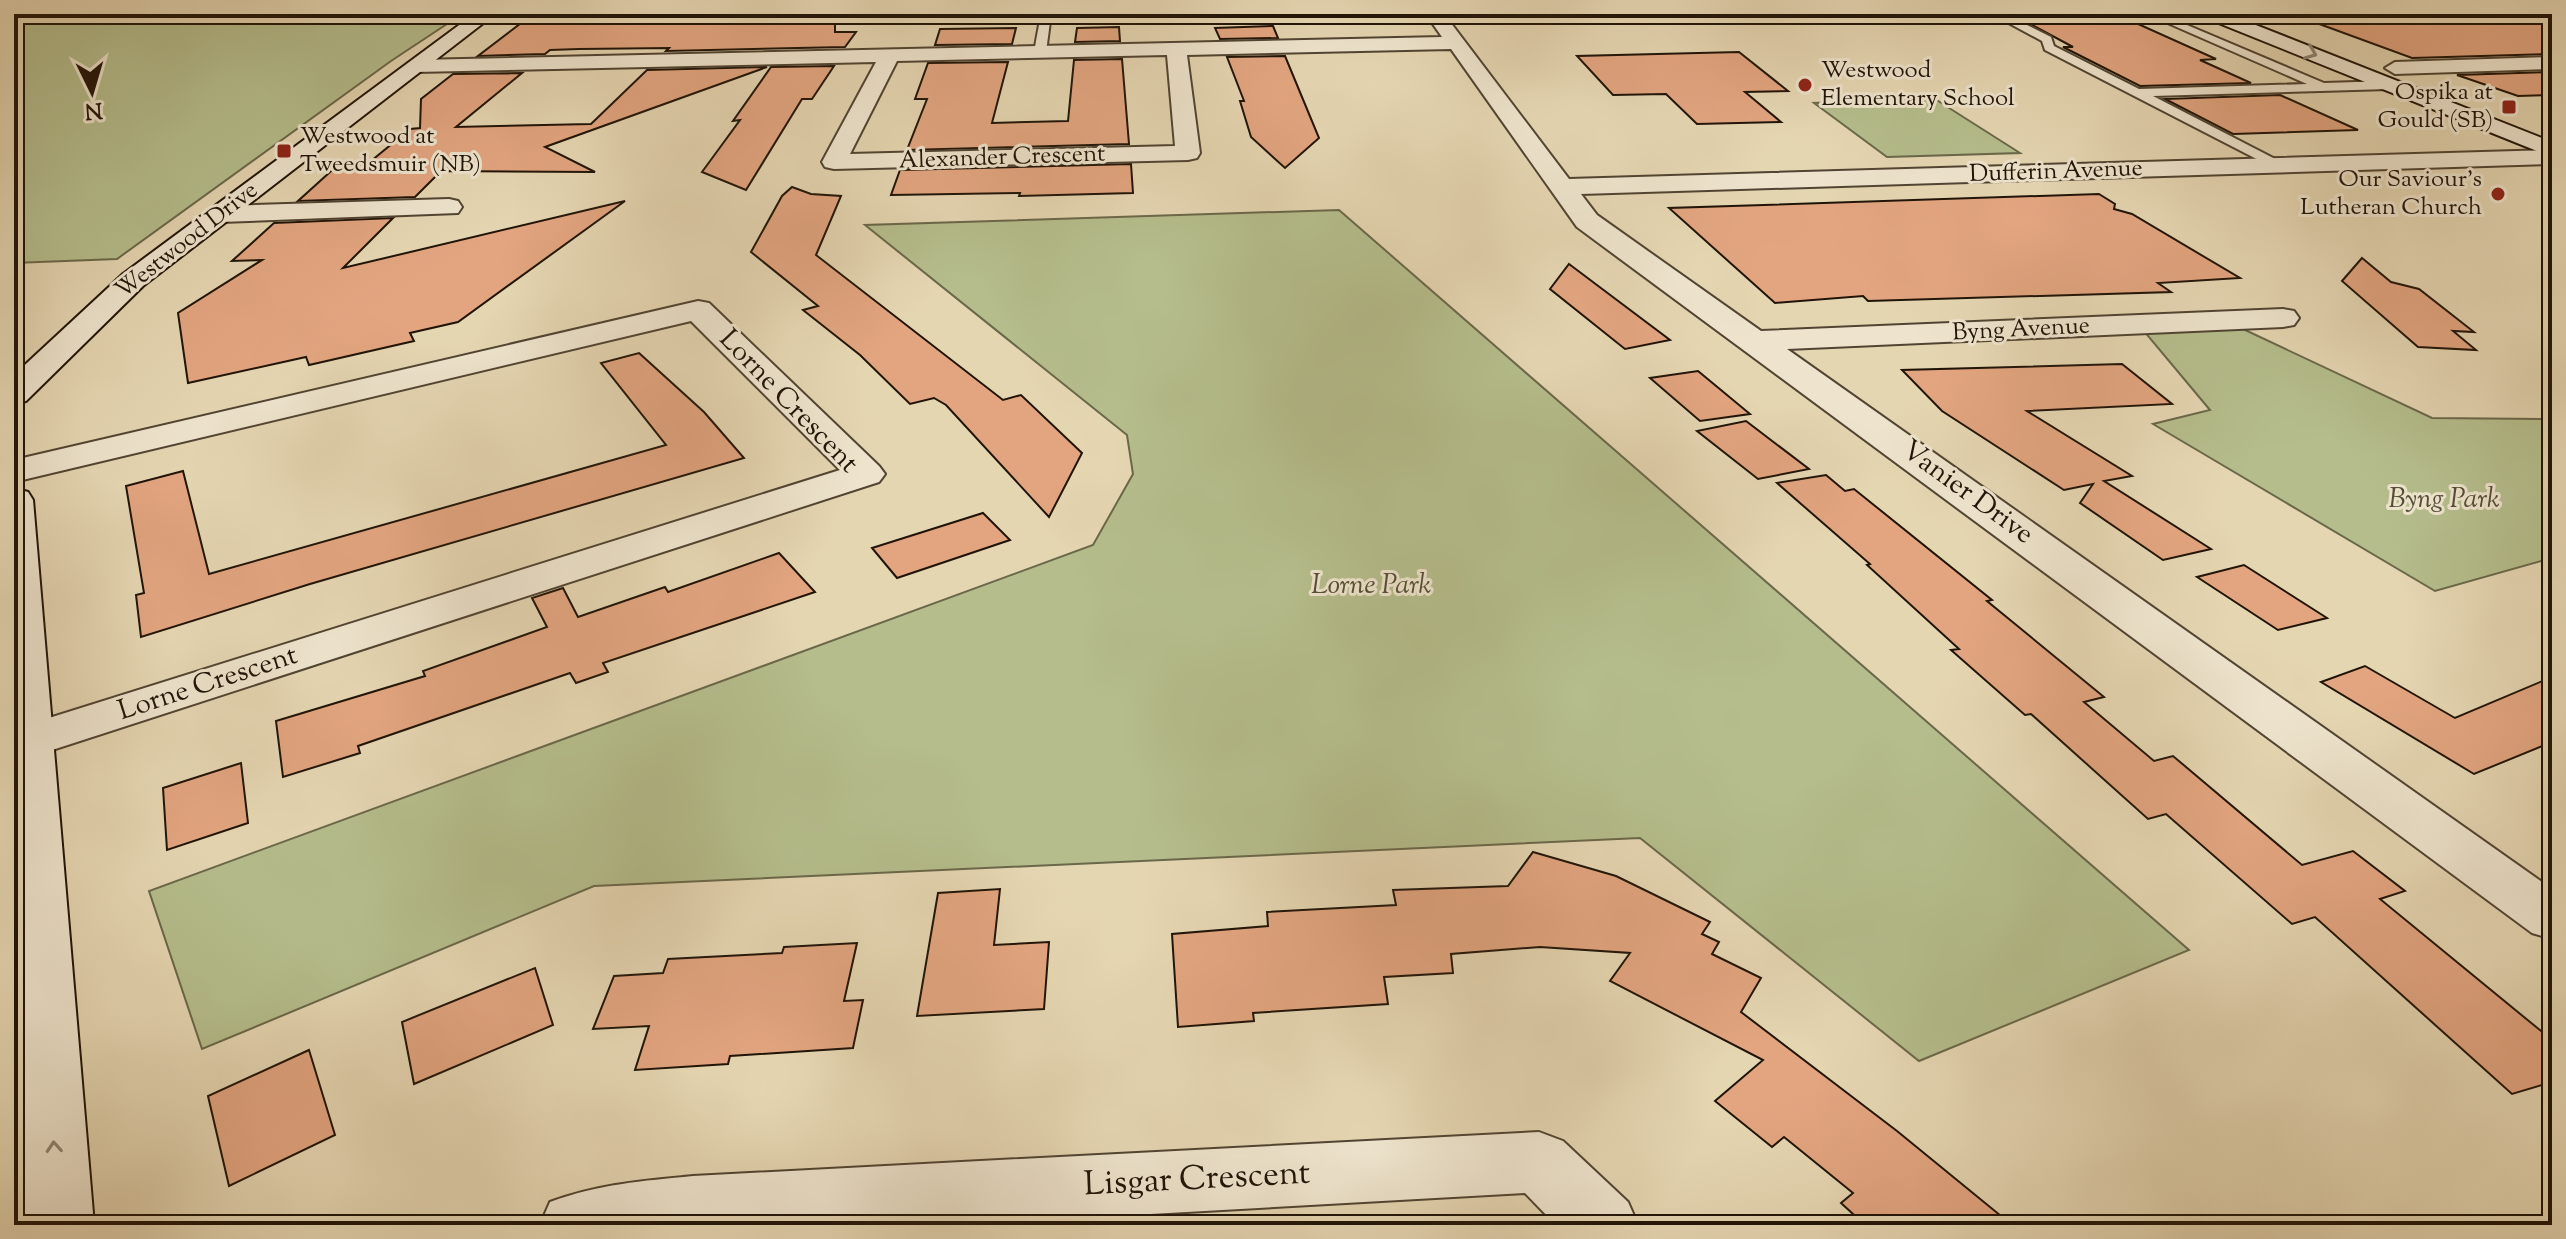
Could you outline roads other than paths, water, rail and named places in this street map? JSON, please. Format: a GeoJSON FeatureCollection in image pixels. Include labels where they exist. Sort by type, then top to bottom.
{"type":"FeatureCollection","features":[{"type":"Feature","properties":{"kind":"street","name":"Westwood Drive"},"geometry":{"type":"LineString","coordinates":[[14,394],[133,280],[486,14]]}},
{"type":"Feature","properties":{"kind":"street","name":"Vanier Drive"},"geometry":{"type":"LineString","coordinates":[[1435,14],[1587,221],[2550,913]]}},
{"type":"Feature","properties":{"kind":"street"},"geometry":{"type":"LineString","coordinates":[[2212,14],[2552,128]]}},
{"type":"Feature","properties":{"kind":"street"},"geometry":{"type":"LineString","coordinates":[[2255,14],[2552,150]]}},
{"type":"Feature","properties":{"kind":"street"},"geometry":{"type":"LineString","coordinates":[[416,66],[1456,43]]}},
{"type":"Feature","properties":{"kind":"street","name":"Alexander Crescent"},"geometry":{"type":"LineString","coordinates":[[890,55],[834,162],[1188,153],[1176,49]]}},
{"type":"Feature","properties":{"kind":"street"},"geometry":{"type":"LineString","coordinates":[[573,87],[600,62]]}},
{"type":"Feature","properties":{"kind":"street"},"geometry":{"type":"LineString","coordinates":[[2392,76],[2552,63]]}},
{"type":"Feature","properties":{"kind":"street","name":"Dufferin Avenue"},"geometry":{"type":"LineString","coordinates":[[1561,187],[2552,157]]}},
{"type":"Feature","properties":{"kind":"street"},"geometry":{"type":"LineString","coordinates":[[221,214],[449,207]]}},
{"type":"Feature","properties":{"kind":"street","name":"Lorne Crescent"},"geometry":{"type":"LineString","coordinates":[[14,471],[698,310],[866,474],[22,743]]}},
{"type":"Feature","properties":{"kind":"street","name":"Byng Avenue"},"geometry":{"type":"LineString","coordinates":[[1758,341],[2283,318]]}},
{"type":"Feature","properties":{"kind":"street"},"geometry":{"type":"LineString","coordinates":[[14,500],[22,743],[59,1225]]}},
{"type":"Feature","properties":{"kind":"street","name":"Lisgar Crescent"},"geometry":{"type":"LineString","coordinates":[[575,1225],[601,1217],[693,1208],[1539,1162],[1603,1225]]}},
{"type":"Feature","properties":{"kind":"lane"},"geometry":{"type":"LineString","coordinates":[[1040,52],[1046,14]]}},
{"type":"Feature","properties":{"kind":"lane"},"geometry":{"type":"LineString","coordinates":[[1997,14],[2047,39],[2049,48],[2276,165]]}},
{"type":"Feature","properties":{"kind":"lane"},"geometry":{"type":"LineString","coordinates":[[2152,14],[2325,87]]}},
{"type":"Feature","properties":{"kind":"lane"},"geometry":{"type":"LineString","coordinates":[[2135,93],[2325,87],[2392,76]]}},
{"type":"Feature","properties":{"kind":"place","name":"Westwood Elementary School"},"geometry":{"type":"Point","coordinates":[1805,85]}},
{"type":"Feature","properties":{"kind":"place","name":"Ospika at Gould (SB)"},"geometry":{"type":"Point","coordinates":[2509,107]}},
{"type":"Feature","properties":{"kind":"place","name":"Westwood at Tweedsmuir (NB)"},"geometry":{"type":"Point","coordinates":[284,151]}},
{"type":"Feature","properties":{"kind":"place","name":"Our Saviour's Lutheran Church"},"geometry":{"type":"Point","coordinates":[2498,194]}},
{"type":"Feature","properties":{"kind":"park label","name":"Byng Park"},"geometry":{"type":"Point","coordinates":[2444,500]}},
{"type":"Feature","properties":{"kind":"park label","name":"Lorne Park"},"geometry":{"type":"Point","coordinates":[1371,586]}}]}
